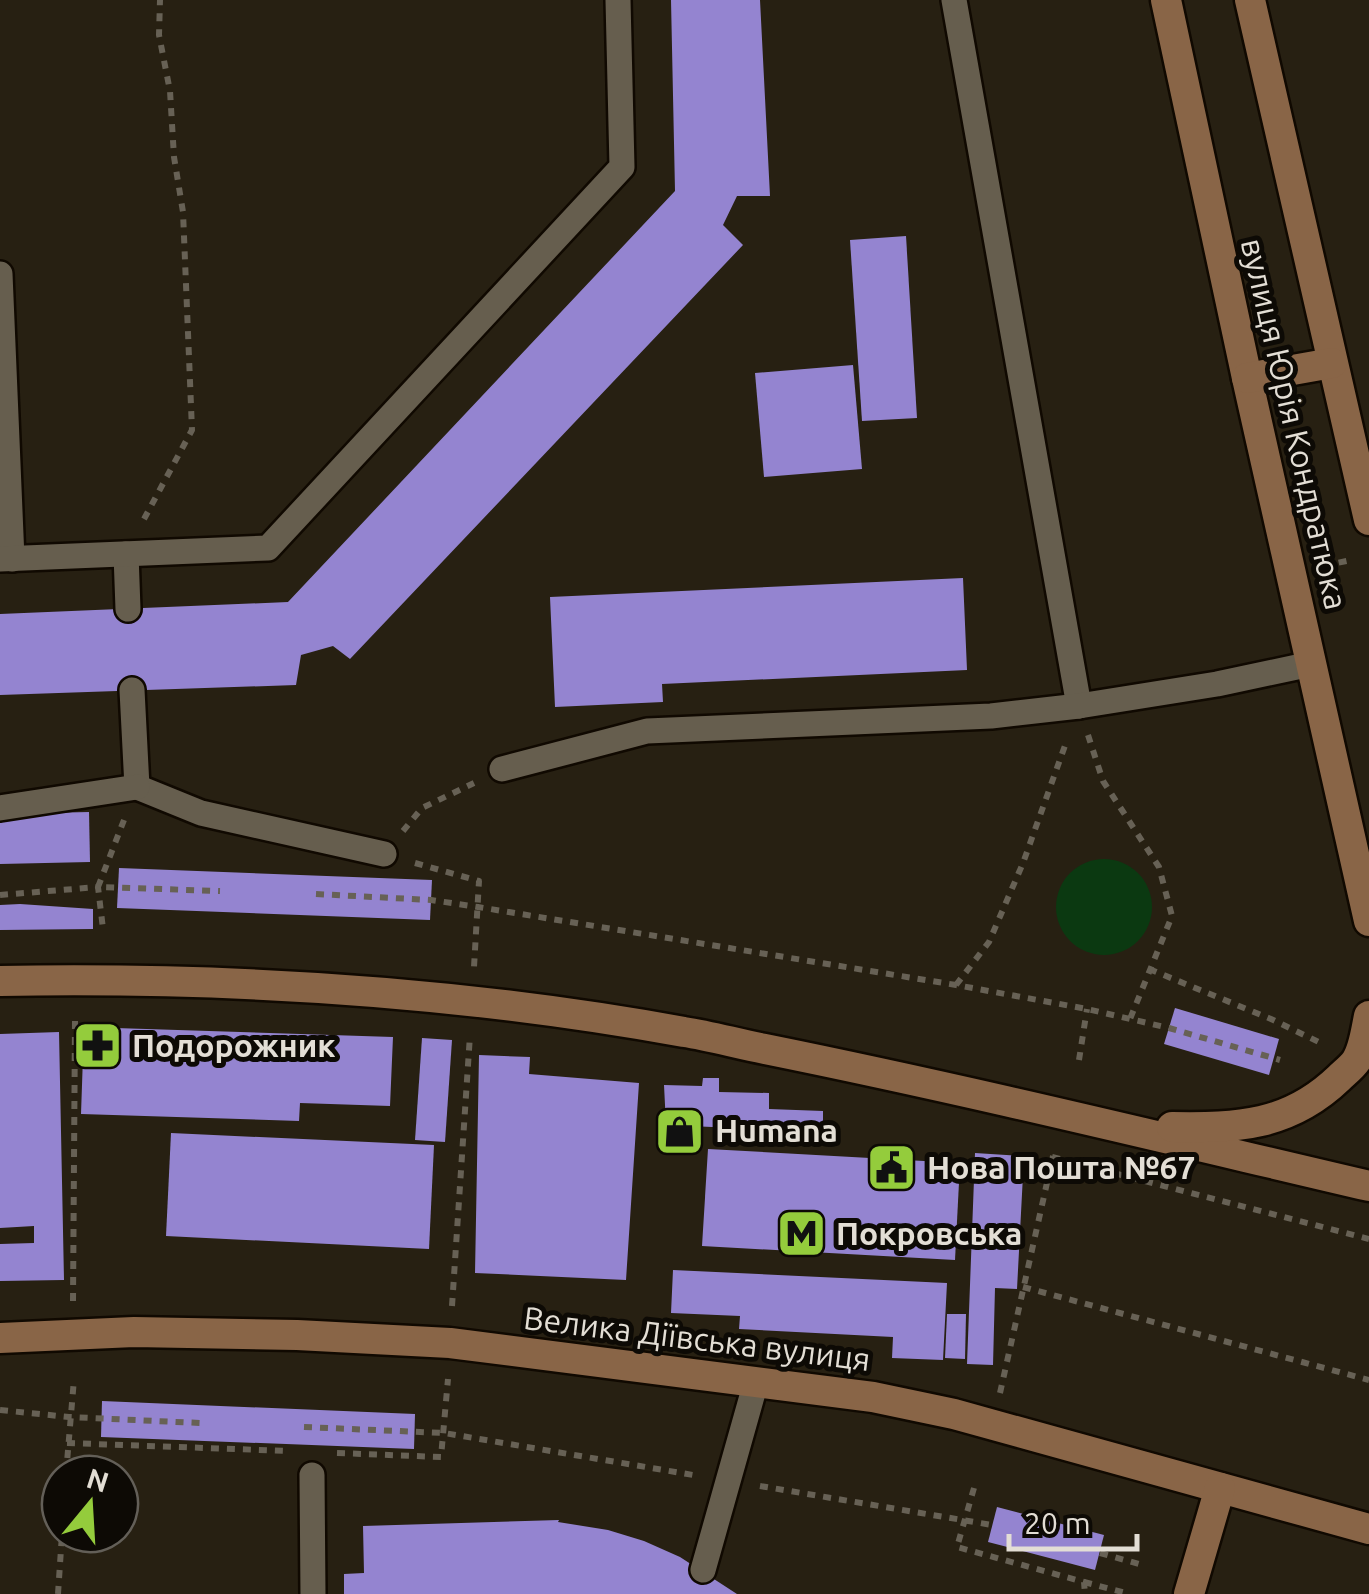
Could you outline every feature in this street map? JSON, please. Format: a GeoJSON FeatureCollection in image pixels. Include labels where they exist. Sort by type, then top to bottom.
{"type":"FeatureCollection","features":[{"type":"Feature","properties":{"kind":"main road","name":"вулиця Юрія Кондратюка"},"geometry":{"type":"LineString","coordinates":[[1166,0],[1311,664],[1365,883],[1369,921]]}},
{"type":"Feature","properties":{"kind":"main road","name":"вулиця Юрія Кондратюка"},"geometry":{"type":"LineString","coordinates":[[1250,0],[1369,520]]}},
{"type":"Feature","properties":{"kind":"main road"},"geometry":{"type":"LineString","coordinates":[[1247,378],[1332,363]]}},
{"type":"Feature","properties":{"kind":"main road"},"geometry":{"type":"LineString","coordinates":[[0,981],[132,980],[292,986],[472,1002],[686,1032],[916,1080],[1369,1186]]}},
{"type":"Feature","properties":{"kind":"main road"},"geometry":{"type":"LineString","coordinates":[[1119,1127],[1211,1128],[1290,1114],[1320,1096],[1356,1061],[1369,1016]]}},
{"type":"Feature","properties":{"kind":"main road","name":"Велика Діївська вулиця"},"geometry":{"type":"LineString","coordinates":[[0,1338],[134,1332],[297,1334],[450,1343],[872,1396],[954,1414],[1369,1530]]}},
{"type":"Feature","properties":{"kind":"main road"},"geometry":{"type":"LineString","coordinates":[[1189,1594],[1220,1488]]}},
{"type":"Feature","properties":{"kind":"lane"},"geometry":{"type":"LineString","coordinates":[[0,274],[6,559],[268,548],[622,167],[618,0]]}},
{"type":"Feature","properties":{"kind":"lane"},"geometry":{"type":"LineString","coordinates":[[954,0],[1079,706]]}},
{"type":"Feature","properties":{"kind":"lane"},"geometry":{"type":"LineString","coordinates":[[126,554],[128,609]]}},
{"type":"Feature","properties":{"kind":"lane"},"geometry":{"type":"LineString","coordinates":[[502,770],[647,731],[991,716],[1217,684],[1311,664]]}},
{"type":"Feature","properties":{"kind":"lane"},"geometry":{"type":"LineString","coordinates":[[132,690],[137,787]]}},
{"type":"Feature","properties":{"kind":"lane"},"geometry":{"type":"LineString","coordinates":[[0,808],[137,787],[202,813],[384,854]]}},
{"type":"Feature","properties":{"kind":"lane"},"geometry":{"type":"LineString","coordinates":[[703,1570],[756,1382]]}},
{"type":"Feature","properties":{"kind":"lane"},"geometry":{"type":"LineString","coordinates":[[312,1476],[313,1594]]}},
{"type":"Feature","properties":{"kind":"path"},"geometry":{"type":"LineString","coordinates":[[126,554],[192,430],[184,212],[174,157],[170,91],[159,35],[160,0]]}},
{"type":"Feature","properties":{"kind":"path"},"geometry":{"type":"LineString","coordinates":[[1314,568],[1350,560]]}},
{"type":"Feature","properties":{"kind":"path"},"geometry":{"type":"LineString","coordinates":[[1079,706],[1103,782],[1159,867],[1172,916],[1130,1019]]}},
{"type":"Feature","properties":{"kind":"path"},"geometry":{"type":"LineString","coordinates":[[956,985],[989,942],[1023,863],[1079,706]]}},
{"type":"Feature","properties":{"kind":"path"},"geometry":{"type":"LineString","coordinates":[[331,1453],[441,1457],[479,881],[384,854],[422,808],[502,770]]}},
{"type":"Feature","properties":{"kind":"path"},"geometry":{"type":"LineString","coordinates":[[103,929],[98,887],[137,787]]}},
{"type":"Feature","properties":{"kind":"path"},"geometry":{"type":"LineString","coordinates":[[0,895],[98,887],[220,892]]}},
{"type":"Feature","properties":{"kind":"path"},"geometry":{"type":"LineString","coordinates":[[316,894],[431,900],[956,985],[1087,1009],[1280,1060]]}},
{"type":"Feature","properties":{"kind":"path"},"geometry":{"type":"LineString","coordinates":[[1148,969],[1271,1018],[1326,1046]]}},
{"type":"Feature","properties":{"kind":"path"},"geometry":{"type":"LineString","coordinates":[[1079,1060],[1087,1009]]}},
{"type":"Feature","properties":{"kind":"path"},"geometry":{"type":"LineString","coordinates":[[73,1307],[75,1021],[88,1017]]}},
{"type":"Feature","properties":{"kind":"path"},"geometry":{"type":"LineString","coordinates":[[1000,1393],[1053,1153],[1369,1239]]}},
{"type":"Feature","properties":{"kind":"path"},"geometry":{"type":"LineString","coordinates":[[1024,1287],[1369,1380]]}},
{"type":"Feature","properties":{"kind":"path"},"geometry":{"type":"LineString","coordinates":[[67,1454],[74,1378]]}},
{"type":"Feature","properties":{"kind":"path"},"geometry":{"type":"LineString","coordinates":[[0,1410],[200,1422]]}},
{"type":"Feature","properties":{"kind":"path"},"geometry":{"type":"LineString","coordinates":[[304,1427],[414,1432]]}},
{"type":"Feature","properties":{"kind":"path"},"geometry":{"type":"LineString","coordinates":[[67,1443],[294,1452]]}},
{"type":"Feature","properties":{"kind":"path"},"geometry":{"type":"LineString","coordinates":[[974,1488],[957,1547],[1130,1594]]}},
{"type":"Feature","properties":{"kind":"path"},"geometry":{"type":"LineString","coordinates":[[1100,1552],[1139,1564]]}},
{"type":"Feature","properties":{"kind":"path"},"geometry":{"type":"LineString","coordinates":[[58,1594],[61,1554]]}},
{"type":"Feature","properties":{"kind":"path"},"geometry":{"type":"LineString","coordinates":[[1084,1582],[1085,1594]]}},
{"type":"Feature","properties":{"kind":"green space"},"geometry":{"type":"Polygon","coordinates":[[[1104,859],[1122,863],[1138,873],[1148,889],[1152,907],[1148,925],[1138,941],[1122,951],[1104,955],[1086,951],[1070,941],[1060,925],[1056,907],[1060,889],[1070,873],[1086,863],[1104,859]]]}},
{"type":"Feature","properties":{"kind":"building"},"geometry":{"type":"Polygon","coordinates":[[[671,0],[760,0],[770,196],[737,196],[723,225],[743,245],[350,659],[333,646],[301,655],[296,685],[0,695],[0,614],[288,602],[675,191],[671,0]]]}},
{"type":"Feature","properties":{"kind":"building"},"geometry":{"type":"Polygon","coordinates":[[[906,236],[917,418],[862,421],[850,240],[906,236]]]}},
{"type":"Feature","properties":{"kind":"building"},"geometry":{"type":"Polygon","coordinates":[[[853,365],[862,469],[764,477],[755,373],[853,365]]]}},
{"type":"Feature","properties":{"kind":"building"},"geometry":{"type":"Polygon","coordinates":[[[963,578],[967,670],[662,684],[663,702],[555,707],[550,597],[963,578]]]}},
{"type":"Feature","properties":{"kind":"building"},"geometry":{"type":"Polygon","coordinates":[[[89,812],[90,862],[0,864],[0,814],[89,812]]]}},
{"type":"Feature","properties":{"kind":"building"},"geometry":{"type":"Polygon","coordinates":[[[119,868],[432,880],[430,920],[117,908],[119,868]]]}},
{"type":"Feature","properties":{"kind":"building"},"geometry":{"type":"Polygon","coordinates":[[[0,905],[93,909],[93,929],[0,930],[0,905]]]}},
{"type":"Feature","properties":{"kind":"building"},"geometry":{"type":"Polygon","coordinates":[[[1175,1008],[1279,1039],[1269,1075],[1164,1044],[1175,1008]]]}},
{"type":"Feature","properties":{"kind":"building"},"geometry":{"type":"Polygon","coordinates":[[[84,1027],[393,1037],[390,1106],[300,1103],[299,1121],[81,1114],[84,1027]]]}},
{"type":"Feature","properties":{"kind":"building"},"geometry":{"type":"Polygon","coordinates":[[[59,1032],[64,1280],[0,1281],[0,1244],[34,1243],[34,1226],[0,1228],[0,1034],[59,1032]]]}},
{"type":"Feature","properties":{"kind":"building"},"geometry":{"type":"Polygon","coordinates":[[[422,1038],[452,1040],[445,1142],[415,1140],[422,1038]]]}},
{"type":"Feature","properties":{"kind":"building"},"geometry":{"type":"Polygon","coordinates":[[[479,1055],[530,1057],[529,1074],[639,1083],[626,1280],[475,1273],[479,1055]]]}},
{"type":"Feature","properties":{"kind":"building"},"geometry":{"type":"Polygon","coordinates":[[[703,1078],[719,1078],[719,1092],[769,1093],[769,1109],[823,1111],[823,1132],[666,1125],[664,1085],[702,1086],[703,1078]]]}},
{"type":"Feature","properties":{"kind":"building"},"geometry":{"type":"Polygon","coordinates":[[[171,1133],[434,1145],[429,1249],[166,1236],[171,1133]]]}},
{"type":"Feature","properties":{"kind":"building"},"geometry":{"type":"Polygon","coordinates":[[[708,1149],[960,1163],[955,1260],[702,1246],[708,1149]]]}},
{"type":"Feature","properties":{"kind":"building"},"geometry":{"type":"Polygon","coordinates":[[[975,1153],[1024,1156],[1017,1289],[995,1288],[993,1365],[967,1364],[975,1153]]]}},
{"type":"Feature","properties":{"kind":"building"},"geometry":{"type":"Polygon","coordinates":[[[673,1270],[947,1283],[943,1360],[892,1358],[893,1337],[739,1329],[740,1316],[671,1313],[673,1270]]]}},
{"type":"Feature","properties":{"kind":"building"},"geometry":{"type":"Polygon","coordinates":[[[947,1314],[966,1314],[965,1359],[945,1358],[947,1314]]]}},
{"type":"Feature","properties":{"kind":"building"},"geometry":{"type":"Polygon","coordinates":[[[102,1401],[415,1414],[414,1449],[101,1437],[102,1401]]]}},
{"type":"Feature","properties":{"kind":"building"},"geometry":{"type":"Polygon","coordinates":[[[997,1507],[1104,1535],[1095,1570],[988,1542],[997,1507]]]}},
{"type":"Feature","properties":{"kind":"building"},"geometry":{"type":"Polygon","coordinates":[[[559,1520],[644,1541],[680,1557],[737,1594],[344,1594],[344,1574],[364,1573],[363,1526],[559,1520]]]}},
{"type":"Feature","properties":{"kind":"place","name":"Подорожник"},"geometry":{"type":"Point","coordinates":[97,1046]}},
{"type":"Feature","properties":{"kind":"place","name":"Humana"},"geometry":{"type":"Point","coordinates":[680,1131]}},
{"type":"Feature","properties":{"kind":"place","name":"Нова Пошта №67"},"geometry":{"type":"Point","coordinates":[892,1168]}},
{"type":"Feature","properties":{"kind":"place","name":"Покровська"},"geometry":{"type":"Point","coordinates":[801,1234]}}]}
